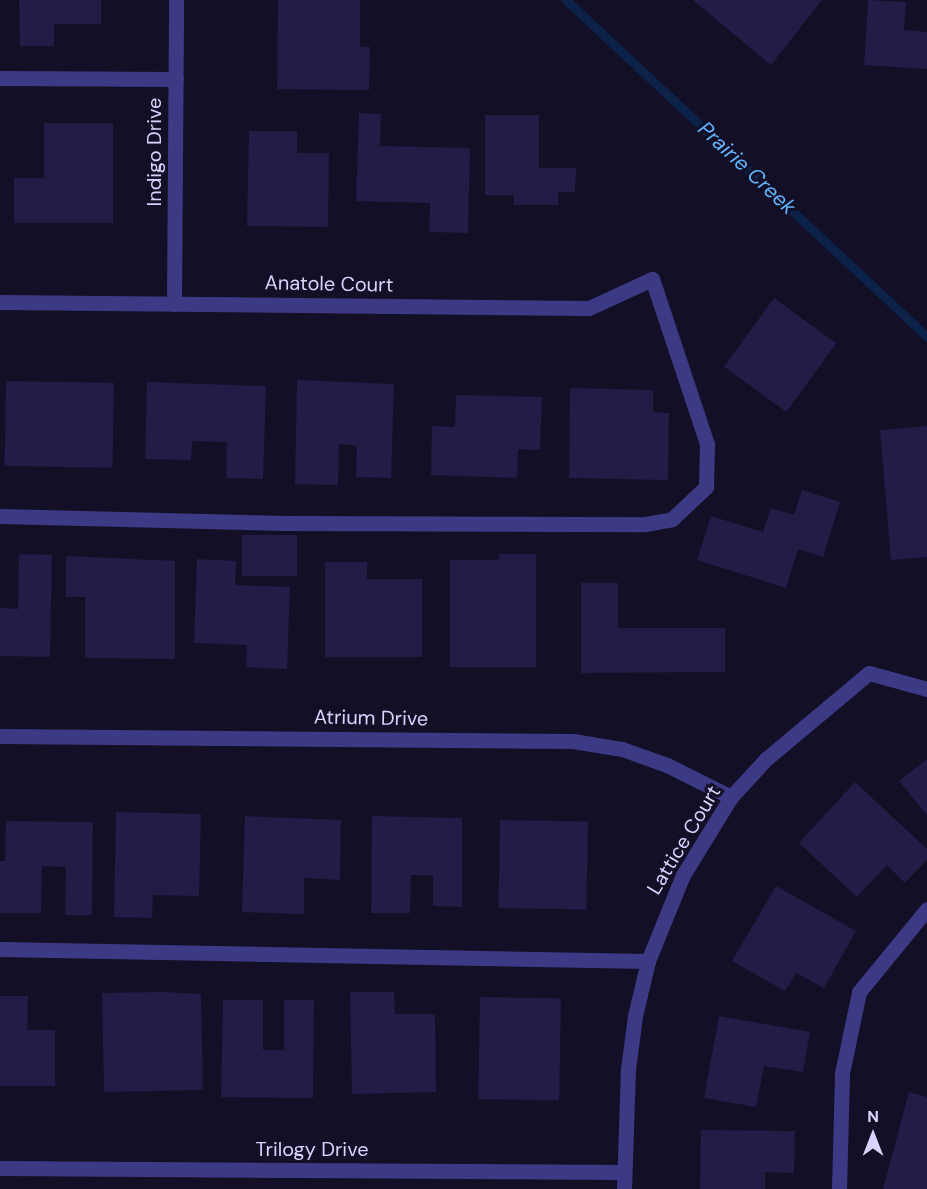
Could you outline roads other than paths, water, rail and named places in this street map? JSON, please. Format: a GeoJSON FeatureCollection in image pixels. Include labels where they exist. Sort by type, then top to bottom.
{"type":"FeatureCollection","features":[{"type":"Feature","properties":{"kind":"street","name":"Indigo Drive"},"geometry":{"type":"LineString","coordinates":[[174,304],[176,0]]}},
{"type":"Feature","properties":{"kind":"street"},"geometry":{"type":"LineString","coordinates":[[0,78],[176,79]]}},
{"type":"Feature","properties":{"kind":"street","name":"Anatole Court"},"geometry":{"type":"LineString","coordinates":[[0,302],[589,308],[652,279],[707,444],[706,487],[672,519],[645,524],[285,523],[0,516]]}},
{"type":"Feature","properties":{"kind":"street","name":"Lattice Court"},"geometry":{"type":"LineString","coordinates":[[624,1189],[628,1069],[648,961],[683,875],[731,797],[791,737],[869,673],[927,689]]}},
{"type":"Feature","properties":{"kind":"street","name":"Atrium Drive"},"geometry":{"type":"LineString","coordinates":[[0,736],[573,741],[622,749],[667,765],[731,797]]}},
{"type":"Feature","properties":{"kind":"street"},"geometry":{"type":"LineString","coordinates":[[839,1189],[842,1073],[859,992],[927,909]]}},
{"type":"Feature","properties":{"kind":"street"},"geometry":{"type":"LineString","coordinates":[[0,949],[648,961]]}},
{"type":"Feature","properties":{"kind":"street","name":"Trilogy Drive"},"geometry":{"type":"LineString","coordinates":[[0,1168],[624,1172]]}},
{"type":"Feature","properties":{"kind":"waterway","name":"Prairie Creek"},"geometry":{"type":"LineString","coordinates":[[566,0],[927,337]]}}]}
